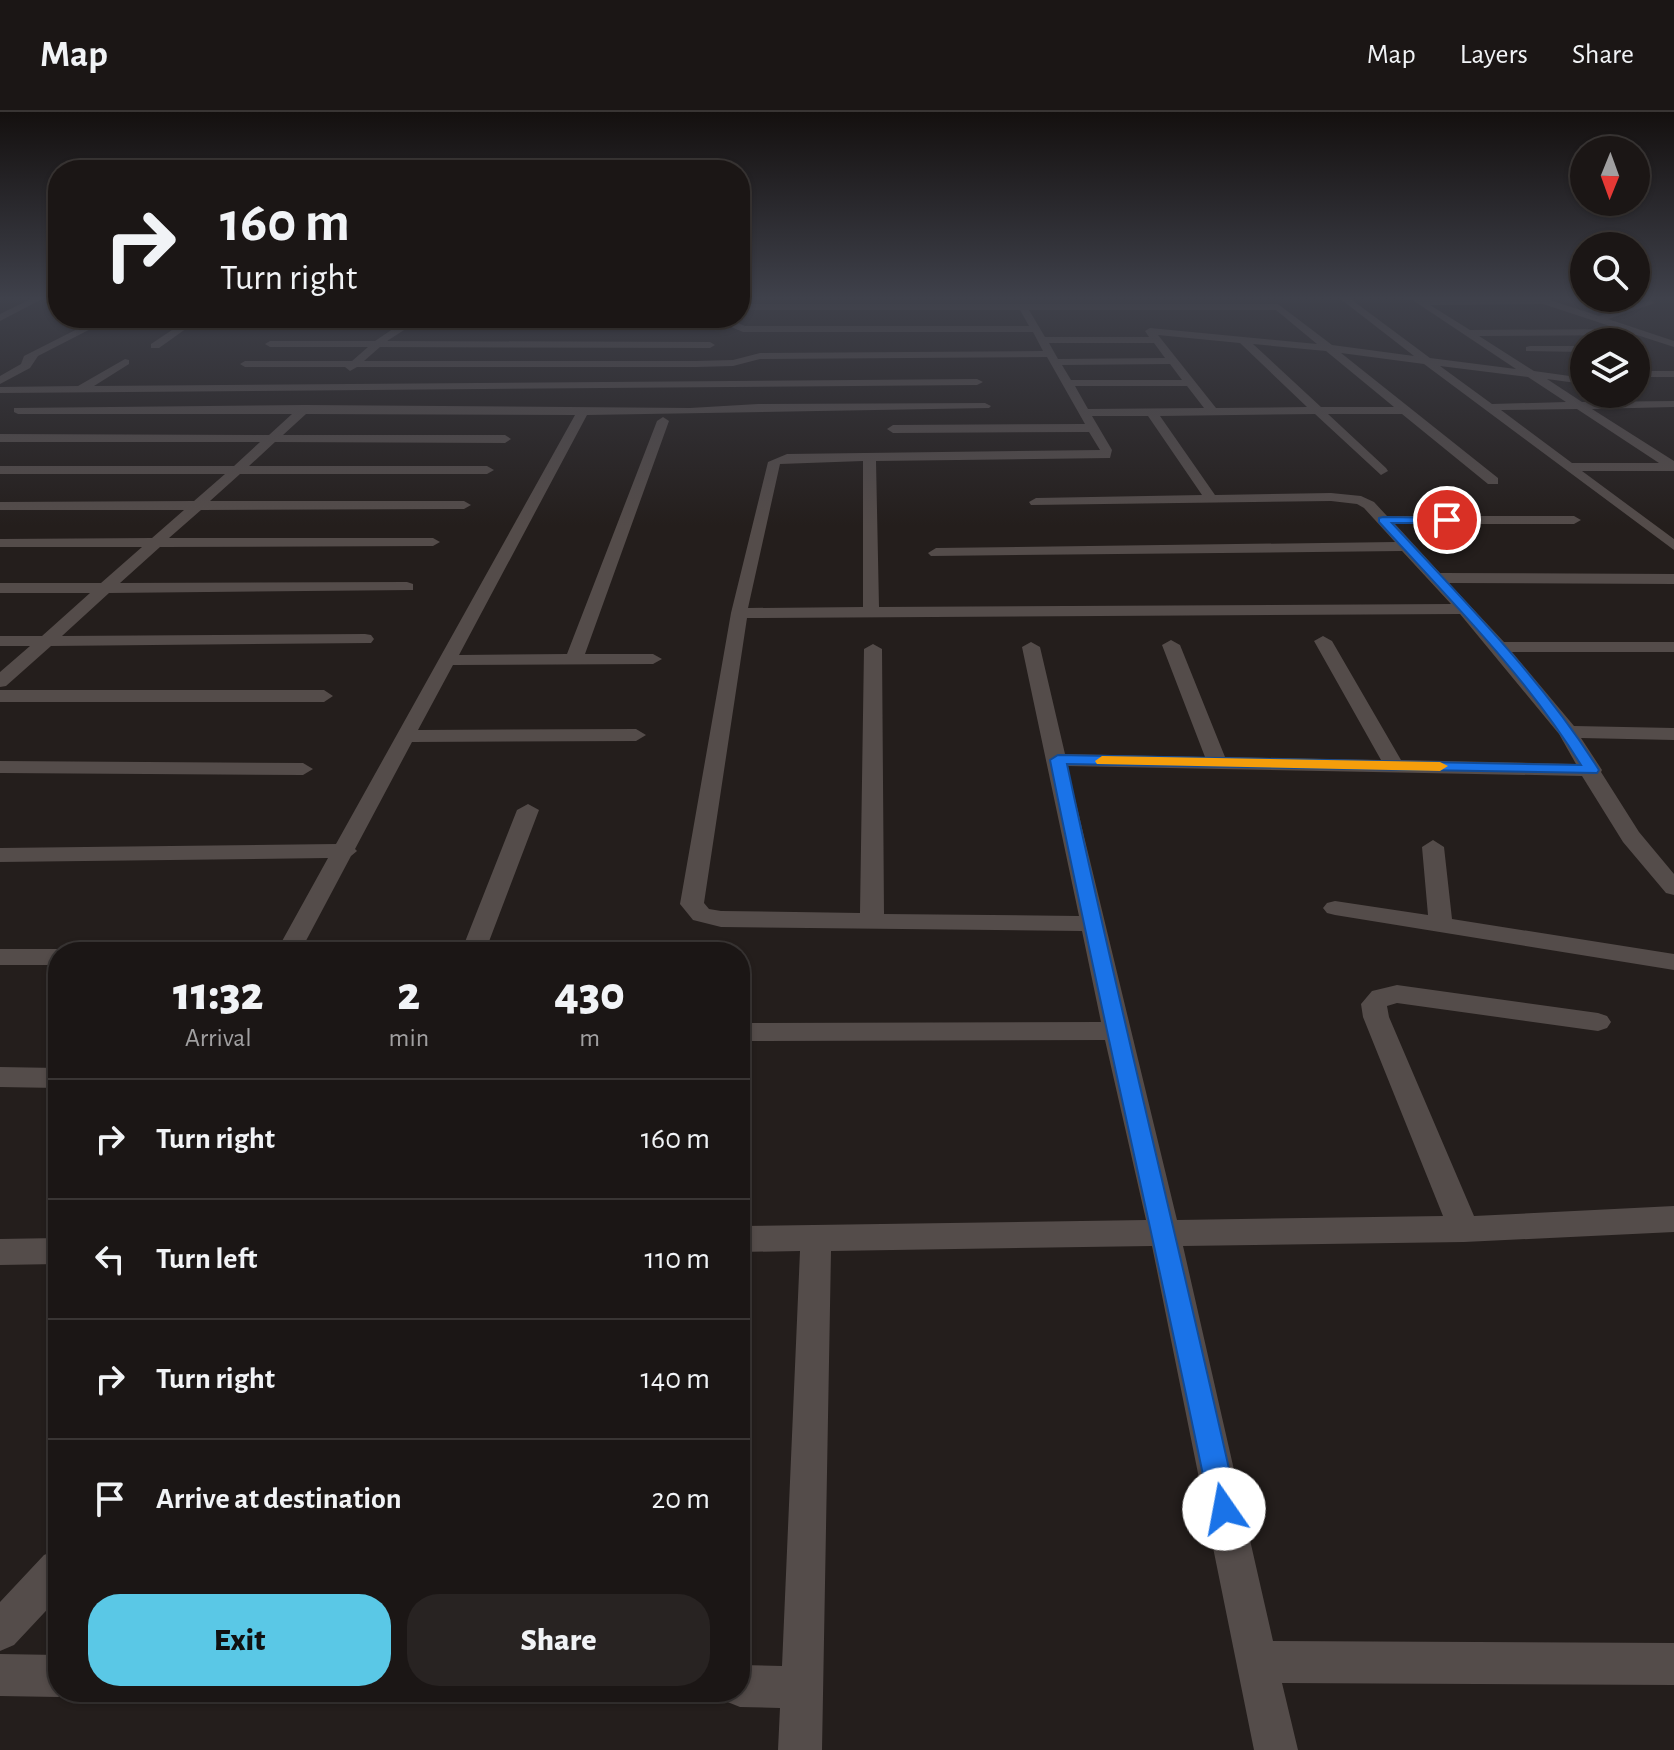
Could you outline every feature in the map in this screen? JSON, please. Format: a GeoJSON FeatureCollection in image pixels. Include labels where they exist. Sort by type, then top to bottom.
{"type":"FeatureCollection","features":[{"type":"Feature","properties":{"kind":"street"},"geometry":{"type":"LineString","coordinates":[[79,390],[106,373]]}},
{"type":"Feature","properties":{"kind":"street"},"geometry":{"type":"LineString","coordinates":[[0,682],[159,543],[234,471],[344,373]]}},
{"type":"Feature","properties":{"kind":"street"},"geometry":{"type":"LineString","coordinates":[[878,373],[879,382]]}},
{"type":"Feature","properties":{"kind":"street"},"geometry":{"type":"LineString","coordinates":[[1062,373],[1106,450],[1105,455],[787,458],[774,462],[739,613],[692,904],[701,915],[721,919],[1092,924]]}},
{"type":"Feature","properties":{"kind":"street"},"geometry":{"type":"LineString","coordinates":[[1184,373],[1212,411]]}},
{"type":"Feature","properties":{"kind":"street"},"geometry":{"type":"LineString","coordinates":[[1278,373],[1381,471]]}},
{"type":"Feature","properties":{"kind":"street"},"geometry":{"type":"LineString","coordinates":[[1360,373],[1493,481]]}},
{"type":"Feature","properties":{"kind":"street"},"geometry":{"type":"LineString","coordinates":[[1445,373],[1674,546]]}},
{"type":"Feature","properties":{"kind":"street"},"geometry":{"type":"LineString","coordinates":[[1529,373],[1570,401]]}},
{"type":"Feature","properties":{"kind":"street"},"geometry":{"type":"LineString","coordinates":[[1536,373],[1570,377]]}},
{"type":"Feature","properties":{"kind":"street"},"geometry":{"type":"LineString","coordinates":[[1650,374],[1674,374]]}},
{"type":"Feature","properties":{"kind":"street"},"geometry":{"type":"LineString","coordinates":[[174,388],[188,376]]}},
{"type":"Feature","properties":{"kind":"street"},"geometry":{"type":"LineString","coordinates":[[0,390],[704,386],[879,382],[975,376],[1003,457]]}},
{"type":"Feature","properties":{"kind":"street"},"geometry":{"type":"LineString","coordinates":[[1067,383],[1191,383]]}},
{"type":"Feature","properties":{"kind":"street"},"geometry":{"type":"LineString","coordinates":[[1654,391],[1674,393]]}},
{"type":"Feature","properties":{"kind":"street"},"geometry":{"type":"LineString","coordinates":[[1650,404],[1674,404]]}},
{"type":"Feature","properties":{"kind":"street"},"geometry":{"type":"LineString","coordinates":[[1492,407],[1570,405]]}},
{"type":"Feature","properties":{"kind":"street"},"geometry":{"type":"LineString","coordinates":[[18,410],[583,412],[985,406]]}},
{"type":"Feature","properties":{"kind":"street"},"geometry":{"type":"LineString","coordinates":[[1571,467],[1674,467],[1581,408]]}},
{"type":"Feature","properties":{"kind":"street"},"geometry":{"type":"LineString","coordinates":[[893,429],[992,429],[1151,412],[1406,410]]}},
{"type":"Feature","properties":{"kind":"street"},"geometry":{"type":"LineString","coordinates":[[294,942],[583,412]]}},
{"type":"Feature","properties":{"kind":"street"},"geometry":{"type":"LineString","coordinates":[[1151,412],[1212,500]]}},
{"type":"Feature","properties":{"kind":"street"},"geometry":{"type":"LineString","coordinates":[[574,659],[663,421]]}},
{"type":"Feature","properties":{"kind":"street"},"geometry":{"type":"LineString","coordinates":[[0,438],[505,439]]}},
{"type":"Feature","properties":{"kind":"street"},"geometry":{"type":"LineString","coordinates":[[869,458],[871,614]]}},
{"type":"Feature","properties":{"kind":"street"},"geometry":{"type":"LineString","coordinates":[[0,470],[487,470]]}},
{"type":"Feature","properties":{"kind":"street"},"geometry":{"type":"LineString","coordinates":[[1036,502],[1348,497],[1369,505],[1466,609],[1568,732],[1623,826],[1672,884]]}},
{"type":"Feature","properties":{"kind":"street"},"geometry":{"type":"LineString","coordinates":[[0,506],[464,505]]}},
{"type":"Feature","properties":{"kind":"street"},"geometry":{"type":"LineString","coordinates":[[1383,520],[1574,520]]}},
{"type":"Feature","properties":{"kind":"street"},"geometry":{"type":"LineString","coordinates":[[0,543],[433,542]]}},
{"type":"Feature","properties":{"kind":"street"},"geometry":{"type":"LineString","coordinates":[[936,553],[1406,546]]}},
{"type":"Feature","properties":{"kind":"street"},"geometry":{"type":"LineString","coordinates":[[1437,578],[1674,579]]}},
{"type":"Feature","properties":{"kind":"street"},"geometry":{"type":"LineString","coordinates":[[0,588],[407,587]]}},
{"type":"Feature","properties":{"kind":"street"},"geometry":{"type":"LineString","coordinates":[[739,613],[1466,609]]}},
{"type":"Feature","properties":{"kind":"street"},"geometry":{"type":"LineString","coordinates":[[0,641],[365,639]]}},
{"type":"Feature","properties":{"kind":"street"},"geometry":{"type":"LineString","coordinates":[[1323,641],[1394,765]]}},
{"type":"Feature","properties":{"kind":"street"},"geometry":{"type":"LineString","coordinates":[[1171,645],[1217,763]]}},
{"type":"Feature","properties":{"kind":"street"},"geometry":{"type":"LineString","coordinates":[[1031,647],[1116,1031],[1165,1234],[1276,1750]]}},
{"type":"Feature","properties":{"kind":"street"},"geometry":{"type":"LineString","coordinates":[[1499,647],[1674,647]]}},
{"type":"Feature","properties":{"kind":"street"},"geometry":{"type":"LineString","coordinates":[[872,921],[873,649]]}},
{"type":"Feature","properties":{"kind":"street"},"geometry":{"type":"LineString","coordinates":[[447,660],[653,659]]}},
{"type":"Feature","properties":{"kind":"street"},"geometry":{"type":"LineString","coordinates":[[0,696],[324,696]]}},
{"type":"Feature","properties":{"kind":"street"},"geometry":{"type":"LineString","coordinates":[[1568,732],[1674,734]]}},
{"type":"Feature","properties":{"kind":"street"},"geometry":{"type":"LineString","coordinates":[[407,736],[636,735]]}},
{"type":"Feature","properties":{"kind":"street"},"geometry":{"type":"LineString","coordinates":[[1058,760],[1592,770]]}},
{"type":"Feature","properties":{"kind":"street"},"geometry":{"type":"LineString","coordinates":[[0,767],[303,769]]}},
{"type":"Feature","properties":{"kind":"street"},"geometry":{"type":"LineString","coordinates":[[477,942],[528,810]]}},
{"type":"Feature","properties":{"kind":"street"},"geometry":{"type":"LineString","coordinates":[[1433,847],[1441,925]]}},
{"type":"Feature","properties":{"kind":"street"},"geometry":{"type":"LineString","coordinates":[[0,855],[346,851]]}},
{"type":"Feature","properties":{"kind":"street"},"geometry":{"type":"LineString","coordinates":[[1335,908],[1674,962]]}},
{"type":"Feature","properties":{"kind":"street"},"geometry":{"type":"LineString","coordinates":[[0,957],[48,957]]}},
{"type":"Feature","properties":{"kind":"street"},"geometry":{"type":"LineString","coordinates":[[1464,1229],[1376,1017],[1374,1004],[1381,997],[1397,994],[1598,1022]]}},
{"type":"Feature","properties":{"kind":"street"},"geometry":{"type":"LineString","coordinates":[[750,1032],[1116,1031]]}},
{"type":"Feature","properties":{"kind":"street"},"geometry":{"type":"LineString","coordinates":[[0,1077],[48,1078]]}},
{"type":"Feature","properties":{"kind":"street"},"geometry":{"type":"LineString","coordinates":[[750,1239],[1464,1229],[1674,1219]]}},
{"type":"Feature","properties":{"kind":"street"},"geometry":{"type":"LineString","coordinates":[[800,1750],[816,1238]]}},
{"type":"Feature","properties":{"kind":"street"},"geometry":{"type":"LineString","coordinates":[[0,1252],[48,1251]]}},
{"type":"Feature","properties":{"kind":"street"},"geometry":{"type":"LineString","coordinates":[[0,1631],[48,1580]]}},
{"type":"Feature","properties":{"kind":"street"},"geometry":{"type":"LineString","coordinates":[[1257,1662],[1674,1664]]}},
{"type":"Feature","properties":{"kind":"street"},"geometry":{"type":"LineString","coordinates":[[0,1675],[48,1676]]}},
{"type":"Feature","properties":{"kind":"street"},"geometry":{"type":"LineString","coordinates":[[750,1686],[802,1687]]}},
{"type":"Feature","properties":{"kind":"slow traffic"},"geometry":{"type":"LineString","coordinates":[[1102,761],[1440,766]]}},
{"type":"Feature","properties":{"kind":"route"},"geometry":{"type":"LineString","coordinates":[[1224,1509],[1058,760],[1592,770],[1568,732],[1499,647],[1383,520],[1447,520]]}}]}
